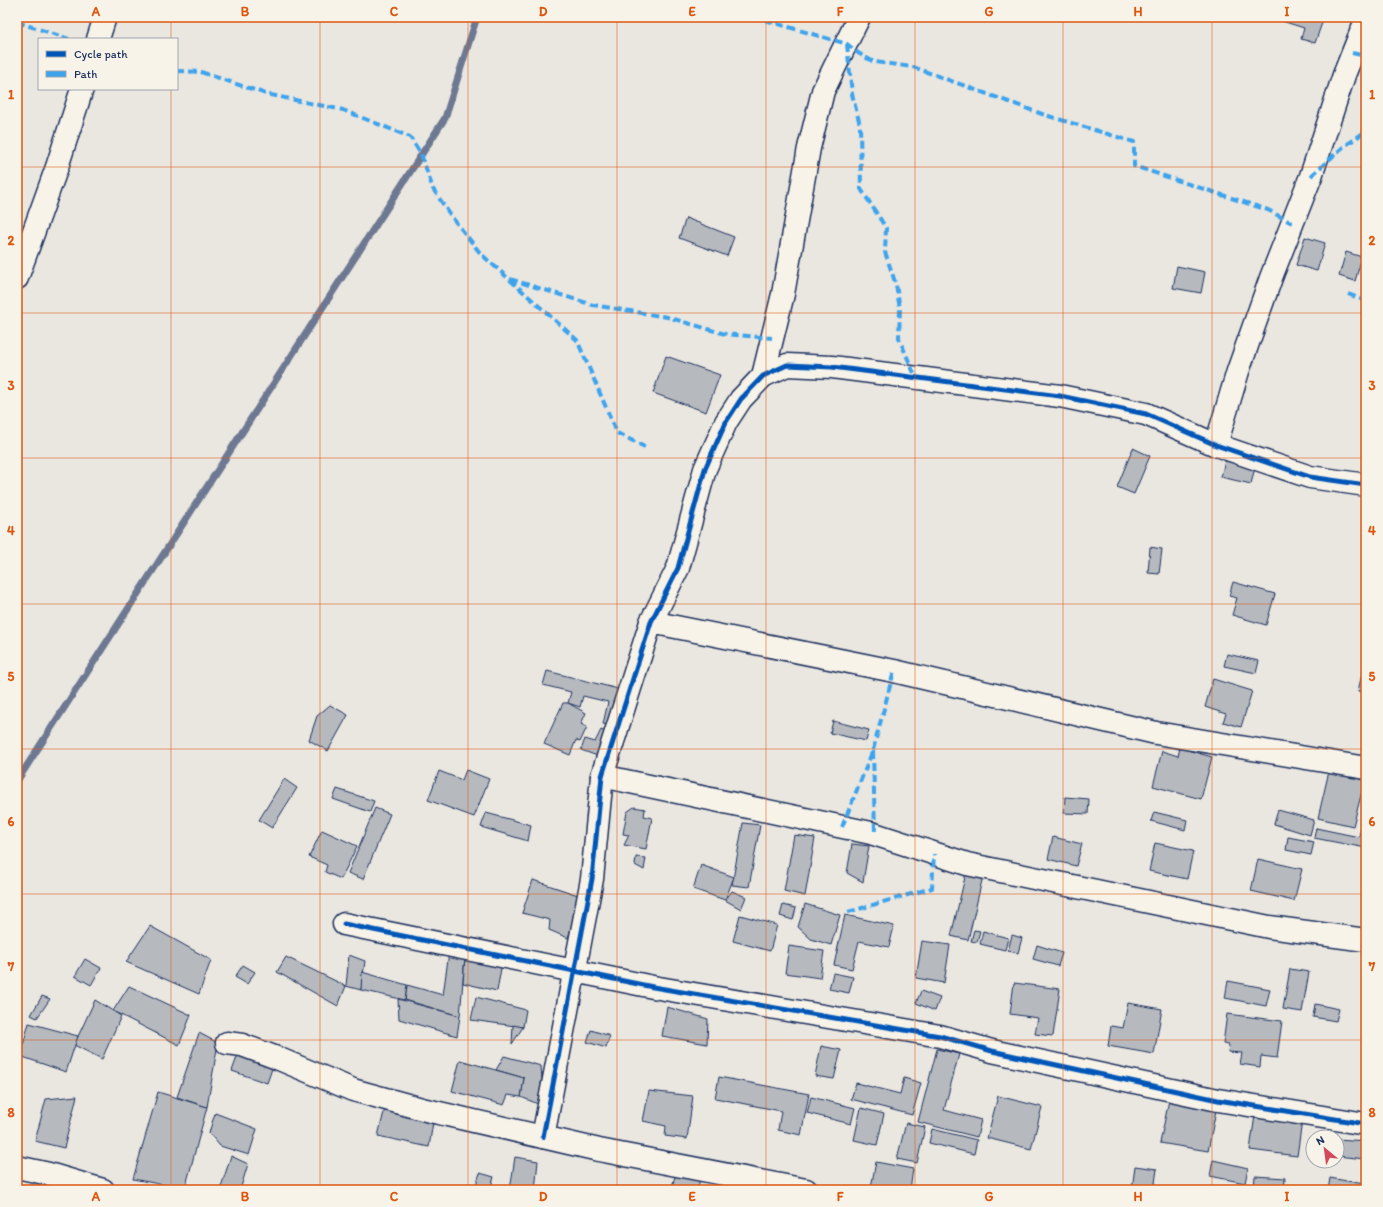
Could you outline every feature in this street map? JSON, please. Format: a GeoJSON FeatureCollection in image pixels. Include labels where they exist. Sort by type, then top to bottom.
{"type":"FeatureCollection","features":[{"type":"Feature","properties":{"kind":"street"},"geometry":{"type":"LineString","coordinates":[[98,38],[105,17]]}},
{"type":"Feature","properties":{"kind":"street"},"geometry":{"type":"LineString","coordinates":[[763,376],[783,294],[809,148],[823,91],[859,17]]}},
{"type":"Feature","properties":{"kind":"street"},"geometry":{"type":"LineString","coordinates":[[1216,445],[1238,371],[1277,262],[1311,176],[1344,75],[1366,20]]}},
{"type":"Feature","properties":{"kind":"street"},"geometry":{"type":"LineString","coordinates":[[17,278],[57,167],[82,90]]}},
{"type":"Feature","properties":{"kind":"street"},"geometry":{"type":"LineString","coordinates":[[543,1137],[573,971],[592,878],[602,776],[651,622],[678,568],[705,469],[726,422],[741,399],[763,376],[787,365],[832,367],[1060,396],[1146,414],[1216,445],[1310,477],[1366,485]]}},
{"type":"Feature","properties":{"kind":"street"},"geometry":{"type":"LineString","coordinates":[[651,622],[894,671],[1156,733],[1366,768]]}},
{"type":"Feature","properties":{"kind":"street"},"geometry":{"type":"LineString","coordinates":[[602,776],[870,833],[967,864],[1269,927],[1366,940]]}},
{"type":"Feature","properties":{"kind":"street"},"geometry":{"type":"LineString","coordinates":[[344,924],[653,987],[940,1036],[992,1051],[1218,1100],[1366,1124]]}},
{"type":"Feature","properties":{"kind":"street"},"geometry":{"type":"LineString","coordinates":[[227,1042],[242,1045],[277,1058],[353,1090],[426,1110],[600,1150],[806,1190]]}},
{"type":"Feature","properties":{"kind":"street"},"geometry":{"type":"LineString","coordinates":[[17,1167],[49,1174],[103,1190]]}},
{"type":"Feature","properties":{"kind":"building"},"geometry":{"type":"Polygon","coordinates":[[[1283,17],[1324,17],[1315,43],[1301,39],[1304,28],[1282,21],[1283,17]]]}},
{"type":"Feature","properties":{"kind":"building"},"geometry":{"type":"Polygon","coordinates":[[[686,218],[734,237],[727,256],[679,238],[686,218]]]}},
{"type":"Feature","properties":{"kind":"building"},"geometry":{"type":"Polygon","coordinates":[[[1305,237],[1325,243],[1317,271],[1296,265],[1305,237]]]}},
{"type":"Feature","properties":{"kind":"building"},"geometry":{"type":"Polygon","coordinates":[[[1346,252],[1362,257],[1355,281],[1339,276],[1346,252]]]}},
{"type":"Feature","properties":{"kind":"building"},"geometry":{"type":"Polygon","coordinates":[[[1177,266],[1205,272],[1201,293],[1173,288],[1177,266]]]}},
{"type":"Feature","properties":{"kind":"building"},"geometry":{"type":"Polygon","coordinates":[[[666,356],[720,375],[706,412],[653,393],[666,356]]]}},
{"type":"Feature","properties":{"kind":"building"},"geometry":{"type":"Polygon","coordinates":[[[1133,448],[1150,456],[1134,494],[1117,487],[1133,448]]]}},
{"type":"Feature","properties":{"kind":"building"},"geometry":{"type":"Polygon","coordinates":[[[1225,461],[1255,467],[1251,484],[1221,477],[1225,461]]]}},
{"type":"Feature","properties":{"kind":"building"},"geometry":{"type":"Polygon","coordinates":[[[1150,547],[1162,549],[1159,574],[1148,573],[1150,547]]]}},
{"type":"Feature","properties":{"kind":"building"},"geometry":{"type":"Polygon","coordinates":[[[1233,582],[1275,594],[1266,625],[1232,615],[1237,598],[1229,596],[1233,582]]]}},
{"type":"Feature","properties":{"kind":"building"},"geometry":{"type":"Polygon","coordinates":[[[1227,654],[1259,661],[1256,673],[1224,666],[1227,654]]]}},
{"type":"Feature","properties":{"kind":"building"},"geometry":{"type":"Polygon","coordinates":[[[547,671],[626,691],[617,728],[603,724],[608,702],[583,696],[580,707],[568,703],[571,692],[543,685],[547,671]]]}},
{"type":"Feature","properties":{"kind":"building"},"geometry":{"type":"Polygon","coordinates":[[[1362,674],[1366,675],[1366,693],[1358,691],[1362,674]]]}},
{"type":"Feature","properties":{"kind":"building"},"geometry":{"type":"Polygon","coordinates":[[[1213,679],[1252,691],[1241,727],[1223,722],[1226,714],[1205,707],[1213,679]]]}},
{"type":"Feature","properties":{"kind":"building"},"geometry":{"type":"Polygon","coordinates":[[[563,703],[568,703],[586,713],[581,724],[587,727],[580,742],[576,740],[570,755],[544,744],[563,703]]]}},
{"type":"Feature","properties":{"kind":"building"},"geometry":{"type":"Polygon","coordinates":[[[330,705],[348,715],[328,751],[309,740],[317,716],[330,705]]]}},
{"type":"Feature","properties":{"kind":"building"},"geometry":{"type":"Polygon","coordinates":[[[833,721],[869,730],[866,741],[830,733],[833,721]]]}},
{"type":"Feature","properties":{"kind":"building"},"geometry":{"type":"Polygon","coordinates":[[[601,730],[612,735],[603,758],[581,750],[585,739],[595,742],[601,730]]]}},
{"type":"Feature","properties":{"kind":"building"},"geometry":{"type":"Polygon","coordinates":[[[1180,748],[1212,757],[1201,799],[1153,786],[1162,751],[1178,756],[1180,748]]]}},
{"type":"Feature","properties":{"kind":"building"},"geometry":{"type":"Polygon","coordinates":[[[466,770],[489,779],[474,817],[428,800],[439,771],[462,780],[466,770]]]}},
{"type":"Feature","properties":{"kind":"building"},"geometry":{"type":"Polygon","coordinates":[[[1329,771],[1365,780],[1353,826],[1318,818],[1329,771]]]}},
{"type":"Feature","properties":{"kind":"building"},"geometry":{"type":"Polygon","coordinates":[[[284,779],[297,788],[272,828],[259,820],[284,779]]]}},
{"type":"Feature","properties":{"kind":"building"},"geometry":{"type":"Polygon","coordinates":[[[337,789],[374,801],[370,812],[333,799],[337,789]]]}},
{"type":"Feature","properties":{"kind":"building"},"geometry":{"type":"Polygon","coordinates":[[[1065,797],[1089,799],[1088,814],[1064,813],[1065,797]]]}},
{"type":"Feature","properties":{"kind":"building"},"geometry":{"type":"Polygon","coordinates":[[[634,807],[645,809],[644,816],[652,818],[646,849],[624,845],[629,835],[623,834],[627,812],[634,807]]]}},
{"type":"Feature","properties":{"kind":"building"},"geometry":{"type":"Polygon","coordinates":[[[375,808],[390,814],[363,879],[348,873],[375,808]]]}},
{"type":"Feature","properties":{"kind":"building"},"geometry":{"type":"Polygon","coordinates":[[[1278,810],[1314,820],[1310,835],[1274,824],[1278,810]]]}},
{"type":"Feature","properties":{"kind":"building"},"geometry":{"type":"Polygon","coordinates":[[[1154,812],[1187,820],[1185,830],[1151,821],[1154,812]]]}},
{"type":"Feature","properties":{"kind":"building"},"geometry":{"type":"Polygon","coordinates":[[[486,813],[531,825],[528,841],[481,827],[486,813]]]}},
{"type":"Feature","properties":{"kind":"building"},"geometry":{"type":"Polygon","coordinates":[[[1362,821],[1366,822],[1366,848],[1314,838],[1316,828],[1359,837],[1362,821]]]}},
{"type":"Feature","properties":{"kind":"building"},"geometry":{"type":"Polygon","coordinates":[[[743,823],[760,825],[749,887],[732,885],[743,823]]]}},
{"type":"Feature","properties":{"kind":"building"},"geometry":{"type":"Polygon","coordinates":[[[322,830],[357,846],[341,879],[325,872],[327,865],[309,857],[322,830]]]}},
{"type":"Feature","properties":{"kind":"building"},"geometry":{"type":"Polygon","coordinates":[[[794,835],[815,838],[805,896],[784,891],[794,835]]]}},
{"type":"Feature","properties":{"kind":"building"},"geometry":{"type":"Polygon","coordinates":[[[1053,837],[1082,844],[1076,866],[1048,859],[1053,837]]]}},
{"type":"Feature","properties":{"kind":"building"},"geometry":{"type":"Polygon","coordinates":[[[1288,837],[1314,842],[1311,855],[1286,850],[1288,837]]]}},
{"type":"Feature","properties":{"kind":"building"},"geometry":{"type":"Polygon","coordinates":[[[1155,843],[1193,851],[1187,879],[1149,871],[1155,843]]]}},
{"type":"Feature","properties":{"kind":"building"},"geometry":{"type":"Polygon","coordinates":[[[852,844],[869,846],[863,882],[847,873],[852,844]]]}},
{"type":"Feature","properties":{"kind":"building"},"geometry":{"type":"Polygon","coordinates":[[[636,857],[646,858],[644,870],[635,865],[636,857]]]}},
{"type":"Feature","properties":{"kind":"building"},"geometry":{"type":"Polygon","coordinates":[[[1258,859],[1302,869],[1294,901],[1251,891],[1258,859]]]}},
{"type":"Feature","properties":{"kind":"building"},"geometry":{"type":"Polygon","coordinates":[[[701,865],[734,877],[725,900],[693,889],[701,865]]]}},
{"type":"Feature","properties":{"kind":"building"},"geometry":{"type":"Polygon","coordinates":[[[966,873],[983,876],[968,940],[951,936],[966,873]]]}},
{"type":"Feature","properties":{"kind":"building"},"geometry":{"type":"Polygon","coordinates":[[[533,880],[581,896],[568,938],[549,930],[550,920],[522,913],[533,880]]]}},
{"type":"Feature","properties":{"kind":"building"},"geometry":{"type":"Polygon","coordinates":[[[732,891],[746,897],[741,909],[725,900],[732,891]]]}},
{"type":"Feature","properties":{"kind":"building"},"geometry":{"type":"Polygon","coordinates":[[[805,904],[840,915],[831,945],[811,939],[798,927],[805,904]]]}},
{"type":"Feature","properties":{"kind":"building"},"geometry":{"type":"Polygon","coordinates":[[[783,905],[796,908],[793,920],[780,916],[783,905]]]}},
{"type":"Feature","properties":{"kind":"building"},"geometry":{"type":"Polygon","coordinates":[[[740,915],[777,925],[770,951],[733,941],[740,915]]]}},
{"type":"Feature","properties":{"kind":"building"},"geometry":{"type":"Polygon","coordinates":[[[845,915],[894,926],[889,947],[859,941],[852,969],[834,965],[845,915]]]}},
{"type":"Feature","properties":{"kind":"building"},"geometry":{"type":"Polygon","coordinates":[[[150,926],[211,960],[199,994],[126,962],[150,926]]]}},
{"type":"Feature","properties":{"kind":"building"},"geometry":{"type":"Polygon","coordinates":[[[974,930],[980,931],[977,942],[971,941],[974,930]]]}},
{"type":"Feature","properties":{"kind":"building"},"geometry":{"type":"Polygon","coordinates":[[[983,931],[1008,938],[1005,950],[980,944],[983,931]]]}},
{"type":"Feature","properties":{"kind":"building"},"geometry":{"type":"Polygon","coordinates":[[[1012,935],[1022,938],[1018,953],[1008,951],[1012,935]]]}},
{"type":"Feature","properties":{"kind":"building"},"geometry":{"type":"Polygon","coordinates":[[[922,941],[950,945],[944,983],[916,978],[922,941]]]}},
{"type":"Feature","properties":{"kind":"building"},"geometry":{"type":"Polygon","coordinates":[[[1037,945],[1062,953],[1058,966],[1033,959],[1037,945]]]}},
{"type":"Feature","properties":{"kind":"building"},"geometry":{"type":"Polygon","coordinates":[[[789,946],[824,951],[820,978],[785,973],[789,946]]]}},
{"type":"Feature","properties":{"kind":"building"},"geometry":{"type":"Polygon","coordinates":[[[449,952],[465,956],[460,1016],[405,1000],[407,985],[443,995],[449,952]]]}},
{"type":"Feature","properties":{"kind":"building"},"geometry":{"type":"Polygon","coordinates":[[[349,955],[365,961],[361,990],[346,986],[349,955]]]}},
{"type":"Feature","properties":{"kind":"building"},"geometry":{"type":"Polygon","coordinates":[[[465,956],[502,963],[497,991],[463,983],[465,956]]]}},
{"type":"Feature","properties":{"kind":"building"},"geometry":{"type":"Polygon","coordinates":[[[286,957],[346,986],[338,1006],[277,972],[286,957]]]}},
{"type":"Feature","properties":{"kind":"building"},"geometry":{"type":"Polygon","coordinates":[[[85,959],[101,968],[91,985],[75,976],[85,959]]]}},
{"type":"Feature","properties":{"kind":"building"},"geometry":{"type":"Polygon","coordinates":[[[243,965],[255,972],[247,984],[235,977],[243,965]]]}},
{"type":"Feature","properties":{"kind":"building"},"geometry":{"type":"Polygon","coordinates":[[[1290,969],[1309,972],[1302,1012],[1283,1009],[1290,969]]]}},
{"type":"Feature","properties":{"kind":"building"},"geometry":{"type":"Polygon","coordinates":[[[362,972],[407,985],[405,1000],[361,990],[362,972]]]}},
{"type":"Feature","properties":{"kind":"building"},"geometry":{"type":"Polygon","coordinates":[[[833,973],[853,977],[849,993],[829,989],[833,973]]]}},
{"type":"Feature","properties":{"kind":"building"},"geometry":{"type":"Polygon","coordinates":[[[1228,981],[1270,989],[1266,1006],[1225,998],[1228,981]]]}},
{"type":"Feature","properties":{"kind":"building"},"geometry":{"type":"Polygon","coordinates":[[[1014,983],[1060,989],[1053,1036],[1035,1034],[1038,1018],[1010,1014],[1014,983]]]}},
{"type":"Feature","properties":{"kind":"building"},"geometry":{"type":"Polygon","coordinates":[[[129,986],[191,1015],[179,1045],[113,1011],[129,986]]]}},
{"type":"Feature","properties":{"kind":"building"},"geometry":{"type":"Polygon","coordinates":[[[921,991],[940,998],[935,1011],[916,1003],[921,991]]]}},
{"type":"Feature","properties":{"kind":"building"},"geometry":{"type":"Polygon","coordinates":[[[42,996],[50,999],[37,1018],[31,1015],[42,996]]]}},
{"type":"Feature","properties":{"kind":"building"},"geometry":{"type":"Polygon","coordinates":[[[476,997],[526,1010],[523,1027],[471,1020],[476,997]]]}},
{"type":"Feature","properties":{"kind":"building"},"geometry":{"type":"Polygon","coordinates":[[[398,999],[460,1016],[457,1036],[399,1019],[398,999]]]}},
{"type":"Feature","properties":{"kind":"building"},"geometry":{"type":"Polygon","coordinates":[[[95,1000],[121,1016],[102,1059],[74,1045],[95,1000]]]}},
{"type":"Feature","properties":{"kind":"building"},"geometry":{"type":"Polygon","coordinates":[[[1128,1003],[1162,1009],[1154,1054],[1108,1046],[1111,1026],[1123,1028],[1128,1003]]]}},
{"type":"Feature","properties":{"kind":"building"},"geometry":{"type":"Polygon","coordinates":[[[1315,1004],[1339,1009],[1336,1021],[1313,1017],[1315,1004]]]}},
{"type":"Feature","properties":{"kind":"building"},"geometry":{"type":"Polygon","coordinates":[[[667,1007],[708,1019],[707,1044],[662,1036],[667,1007]]]}},
{"type":"Feature","properties":{"kind":"building"},"geometry":{"type":"Polygon","coordinates":[[[1227,1014],[1282,1021],[1277,1058],[1261,1056],[1260,1067],[1240,1064],[1242,1053],[1228,1052],[1229,1045],[1223,1044],[1227,1014]]]}},
{"type":"Feature","properties":{"kind":"building"},"geometry":{"type":"Polygon","coordinates":[[[29,1023],[78,1036],[66,1072],[20,1056],[29,1023]]]}},
{"type":"Feature","properties":{"kind":"building"},"geometry":{"type":"Polygon","coordinates":[[[513,1025],[523,1027],[512,1044],[513,1025]]]}},
{"type":"Feature","properties":{"kind":"building"},"geometry":{"type":"Polygon","coordinates":[[[591,1030],[610,1036],[606,1048],[587,1042],[591,1030]]]}},
{"type":"Feature","properties":{"kind":"building"},"geometry":{"type":"Polygon","coordinates":[[[199,1033],[218,1043],[207,1107],[177,1097],[199,1033]]]}},
{"type":"Feature","properties":{"kind":"building"},"geometry":{"type":"Polygon","coordinates":[[[821,1046],[841,1050],[834,1079],[815,1076],[821,1046]]]}},
{"type":"Feature","properties":{"kind":"building"},"geometry":{"type":"Polygon","coordinates":[[[240,1049],[275,1060],[267,1083],[232,1071],[240,1049]]]}},
{"type":"Feature","properties":{"kind":"building"},"geometry":{"type":"Polygon","coordinates":[[[937,1049],[959,1054],[944,1110],[981,1120],[977,1137],[918,1122],[937,1049]]]}},
{"type":"Feature","properties":{"kind":"building"},"geometry":{"type":"Polygon","coordinates":[[[504,1056],[541,1066],[542,1079],[538,1104],[521,1097],[524,1078],[496,1070],[504,1056]]]}},
{"type":"Feature","properties":{"kind":"building"},"geometry":{"type":"Polygon","coordinates":[[[460,1060],[524,1078],[521,1097],[508,1095],[504,1105],[452,1091],[460,1060]]]}},
{"type":"Feature","properties":{"kind":"building"},"geometry":{"type":"Polygon","coordinates":[[[719,1077],[809,1094],[801,1135],[778,1130],[781,1111],[715,1098],[719,1077]]]}},
{"type":"Feature","properties":{"kind":"building"},"geometry":{"type":"Polygon","coordinates":[[[904,1078],[921,1083],[912,1115],[851,1099],[856,1083],[900,1094],[904,1078]]]}},
{"type":"Feature","properties":{"kind":"building"},"geometry":{"type":"Polygon","coordinates":[[[649,1091],[693,1096],[687,1139],[665,1136],[666,1126],[643,1121],[649,1091]]]}},
{"type":"Feature","properties":{"kind":"building"},"geometry":{"type":"Polygon","coordinates":[[[158,1092],[207,1107],[185,1189],[133,1179],[158,1092]]]}},
{"type":"Feature","properties":{"kind":"building"},"geometry":{"type":"Polygon","coordinates":[[[77,1096],[64,1148],[35,1141],[46,1099],[77,1096]]]}},
{"type":"Feature","properties":{"kind":"building"},"geometry":{"type":"Polygon","coordinates":[[[998,1096],[1042,1107],[1031,1149],[987,1138],[998,1096]]]}},
{"type":"Feature","properties":{"kind":"building"},"geometry":{"type":"Polygon","coordinates":[[[811,1097],[855,1108],[851,1124],[807,1113],[811,1097]]]}},
{"type":"Feature","properties":{"kind":"building"},"geometry":{"type":"Polygon","coordinates":[[[1169,1100],[1216,1110],[1208,1151],[1160,1143],[1169,1100]]]}},
{"type":"Feature","properties":{"kind":"building"},"geometry":{"type":"Polygon","coordinates":[[[385,1108],[433,1122],[429,1147],[378,1136],[385,1108]]]}},
{"type":"Feature","properties":{"kind":"building"},"geometry":{"type":"Polygon","coordinates":[[[861,1108],[884,1114],[877,1145],[854,1140],[861,1108]]]}},
{"type":"Feature","properties":{"kind":"building"},"geometry":{"type":"Polygon","coordinates":[[[215,1113],[257,1129],[249,1155],[220,1146],[209,1133],[215,1113]]]}},
{"type":"Feature","properties":{"kind":"building"},"geometry":{"type":"Polygon","coordinates":[[[1255,1115],[1302,1121],[1297,1156],[1250,1150],[1255,1115]]]}},
{"type":"Feature","properties":{"kind":"building"},"geometry":{"type":"Polygon","coordinates":[[[906,1123],[925,1127],[917,1163],[897,1159],[906,1123]]]}},
{"type":"Feature","properties":{"kind":"building"},"geometry":{"type":"Polygon","coordinates":[[[932,1129],[977,1140],[974,1154],[929,1143],[932,1129]]]}},
{"type":"Feature","properties":{"kind":"building"},"geometry":{"type":"Polygon","coordinates":[[[1345,1140],[1366,1141],[1365,1159],[1345,1157],[1345,1140]]]}},
{"type":"Feature","properties":{"kind":"building"},"geometry":{"type":"Polygon","coordinates":[[[231,1156],[248,1164],[240,1190],[220,1190],[231,1156]]]}},
{"type":"Feature","properties":{"kind":"building"},"geometry":{"type":"Polygon","coordinates":[[[515,1157],[538,1161],[535,1190],[510,1190],[515,1157]]]}},
{"type":"Feature","properties":{"kind":"building"},"geometry":{"type":"Polygon","coordinates":[[[1213,1160],[1248,1168],[1245,1183],[1210,1176],[1213,1160]]]}},
{"type":"Feature","properties":{"kind":"building"},"geometry":{"type":"Polygon","coordinates":[[[876,1162],[913,1169],[910,1190],[887,1190],[871,1187],[876,1162]]]}},
{"type":"Feature","properties":{"kind":"building"},"geometry":{"type":"Polygon","coordinates":[[[1135,1166],[1157,1169],[1154,1190],[1132,1190],[1135,1166]]]}},
{"type":"Feature","properties":{"kind":"building"},"geometry":{"type":"Polygon","coordinates":[[[34,1170],[49,1175],[46,1190],[30,1190],[34,1170]]]}},
{"type":"Feature","properties":{"kind":"building"},"geometry":{"type":"Polygon","coordinates":[[[480,1173],[494,1177],[490,1190],[474,1190],[480,1173]]]}},
{"type":"Feature","properties":{"kind":"building"},"geometry":{"type":"Polygon","coordinates":[[[676,1173],[700,1180],[697,1190],[671,1190],[676,1173]]]}},
{"type":"Feature","properties":{"kind":"building"},"geometry":{"type":"Polygon","coordinates":[[[1255,1176],[1285,1178],[1284,1190],[1254,1188],[1255,1176]]]}},
{"type":"Feature","properties":{"kind":"building"},"geometry":{"type":"Polygon","coordinates":[[[1330,1178],[1364,1184],[1363,1190],[1328,1190],[1330,1178]]]}},
{"type":"Feature","properties":{"kind":"building"},"geometry":{"type":"Polygon","coordinates":[[[433,1186],[451,1190],[432,1190],[433,1186]]]}},
{"type":"Feature","properties":{"kind":"waterway"},"geometry":{"type":"LineString","coordinates":[[17,781],[445,118],[477,17]]}},
{"type":"Feature","properties":{"kind":"marked path"},"geometry":{"type":"LineString","coordinates":[[754,17],[847,44],[858,53],[874,62],[913,67],[1042,114],[1134,142],[1134,166],[1268,210],[1292,223]]}},
{"type":"Feature","properties":{"kind":"marked path"},"geometry":{"type":"LineString","coordinates":[[17,22],[66,38]]}},
{"type":"Feature","properties":{"kind":"marked path"},"geometry":{"type":"LineString","coordinates":[[847,44],[852,94],[860,125],[861,189],[886,228],[885,252],[896,285],[900,309],[899,338],[916,378]]}},
{"type":"Feature","properties":{"kind":"marked path"},"geometry":{"type":"LineString","coordinates":[[1352,53],[1366,56]]}},
{"type":"Feature","properties":{"kind":"marked path"},"geometry":{"type":"LineString","coordinates":[[178,71],[201,72],[266,94],[343,110],[410,137],[421,154],[433,189],[451,216],[481,254],[577,340],[617,433],[645,447]]}},
{"type":"Feature","properties":{"kind":"marked path"},"geometry":{"type":"LineString","coordinates":[[1311,176],[1342,148],[1366,131]]}},
{"type":"Feature","properties":{"kind":"marked path"},"geometry":{"type":"LineString","coordinates":[[510,279],[593,305],[667,317],[725,334],[772,338]]}},
{"type":"Feature","properties":{"kind":"marked path"},"geometry":{"type":"LineString","coordinates":[[1348,294],[1366,301]]}},
{"type":"Feature","properties":{"kind":"marked path"},"geometry":{"type":"LineString","coordinates":[[873,750],[894,671]]}},
{"type":"Feature","properties":{"kind":"marked path"},"geometry":{"type":"LineString","coordinates":[[842,827],[873,750],[875,835]]}},
{"type":"Feature","properties":{"kind":"marked path"},"geometry":{"type":"LineString","coordinates":[[848,912],[932,888],[934,854]]}},
{"type":"Feature","properties":{"kind":"cycle path"},"geometry":{"type":"LineString","coordinates":[[543,1137],[592,879],[602,776],[651,622],[678,568],[705,469],[726,422],[741,399],[763,376],[787,365],[832,367],[1060,396],[1146,414],[1216,445],[1310,477],[1366,485]]}},
{"type":"Feature","properties":{"kind":"cycle path"},"geometry":{"type":"LineString","coordinates":[[344,924],[653,987],[940,1036],[992,1051],[1218,1100],[1366,1124]]}}]}
